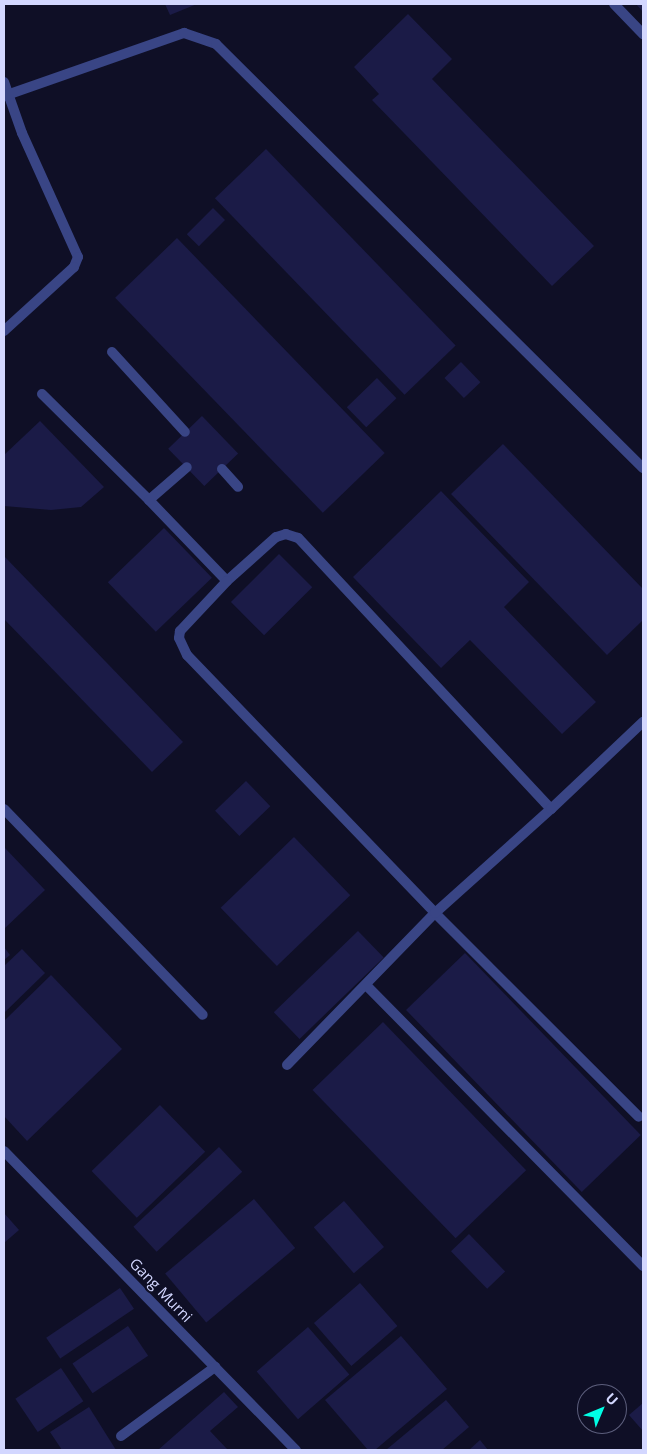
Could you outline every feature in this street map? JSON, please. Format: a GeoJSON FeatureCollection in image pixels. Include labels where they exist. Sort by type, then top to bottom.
{"type":"FeatureCollection","features":[{"type":"Feature","properties":{"kind":"street"},"geometry":{"type":"LineString","coordinates":[[614,4],[643,34]]}},
{"type":"Feature","properties":{"kind":"street"},"geometry":{"type":"LineString","coordinates":[[6,94],[184,33],[216,44],[643,468]]}},
{"type":"Feature","properties":{"kind":"street"},"geometry":{"type":"LineString","coordinates":[[4,82],[6,94],[22,134],[78,257],[74,267],[4,330]]}},
{"type":"Feature","properties":{"kind":"street"},"geometry":{"type":"LineString","coordinates":[[112,352],[185,432]]}},
{"type":"Feature","properties":{"kind":"street"},"geometry":{"type":"LineString","coordinates":[[42,394],[149,500],[227,581]]}},
{"type":"Feature","properties":{"kind":"street"},"geometry":{"type":"LineString","coordinates":[[149,500],[187,467]]}},
{"type":"Feature","properties":{"kind":"street"},"geometry":{"type":"LineString","coordinates":[[222,469],[238,487]]}},
{"type":"Feature","properties":{"kind":"street"},"geometry":{"type":"LineString","coordinates":[[551,810],[298,538],[286,534],[276,538],[227,581],[184,624],[179,638],[182,647],[435,913],[639,1117]]}},
{"type":"Feature","properties":{"kind":"street"},"geometry":{"type":"LineString","coordinates":[[287,1064],[435,913],[551,810],[643,722]]}},
{"type":"Feature","properties":{"kind":"street"},"geometry":{"type":"LineString","coordinates":[[4,809],[203,1015]]}},
{"type":"Feature","properties":{"kind":"street"},"geometry":{"type":"LineString","coordinates":[[366,985],[643,1266]]}},
{"type":"Feature","properties":{"kind":"street","name":"Gang Murni"},"geometry":{"type":"LineString","coordinates":[[4,1151],[296,1450]]}},
{"type":"Feature","properties":{"kind":"street"},"geometry":{"type":"LineString","coordinates":[[121,1436],[215,1367]]}},
{"type":"Feature","properties":{"kind":"building"},"geometry":{"type":"Polygon","coordinates":[[[165,4],[197,4],[170,15],[165,4]]]}},
{"type":"Feature","properties":{"kind":"building"},"geometry":{"type":"Polygon","coordinates":[[[636,4],[643,4],[643,12],[636,4]]]}},
{"type":"Feature","properties":{"kind":"building"},"geometry":{"type":"Polygon","coordinates":[[[408,14],[452,59],[432,79],[594,246],[552,286],[372,100],[379,94],[354,67],[408,14]]]}},
{"type":"Feature","properties":{"kind":"building"},"geometry":{"type":"Polygon","coordinates":[[[266,149],[456,345],[405,395],[215,198],[266,149]]]}},
{"type":"Feature","properties":{"kind":"building"},"geometry":{"type":"Polygon","coordinates":[[[213,208],[225,220],[199,246],[187,234],[213,208]]]}},
{"type":"Feature","properties":{"kind":"building"},"geometry":{"type":"Polygon","coordinates":[[[177,238],[385,453],[323,513],[115,298],[177,238]]]}},
{"type":"Feature","properties":{"kind":"building"},"geometry":{"type":"Polygon","coordinates":[[[461,362],[480,382],[464,398],[444,378],[461,362]]]}},
{"type":"Feature","properties":{"kind":"building"},"geometry":{"type":"Polygon","coordinates":[[[377,378],[396,398],[366,427],[347,407],[377,378]]]}},
{"type":"Feature","properties":{"kind":"building"},"geometry":{"type":"Polygon","coordinates":[[[202,416],[238,453],[204,486],[168,449],[202,416]]]}},
{"type":"Feature","properties":{"kind":"building"},"geometry":{"type":"Polygon","coordinates":[[[40,421],[104,487],[81,507],[51,510],[4,506],[4,455],[40,421]]]}},
{"type":"Feature","properties":{"kind":"building"},"geometry":{"type":"Polygon","coordinates":[[[503,444],[643,589],[643,620],[607,655],[451,494],[503,444]]]}},
{"type":"Feature","properties":{"kind":"building"},"geometry":{"type":"Polygon","coordinates":[[[441,491],[529,582],[504,607],[596,702],[562,734],[470,640],[441,668],[353,577],[441,491]]]}},
{"type":"Feature","properties":{"kind":"building"},"geometry":{"type":"Polygon","coordinates":[[[164,528],[212,578],[156,632],[108,582],[164,528]]]}},
{"type":"Feature","properties":{"kind":"building"},"geometry":{"type":"Polygon","coordinates":[[[279,554],[312,587],[264,635],[231,602],[279,554]]]}},
{"type":"Feature","properties":{"kind":"building"},"geometry":{"type":"Polygon","coordinates":[[[4,556],[183,742],[152,772],[4,619],[4,556]]]}},
{"type":"Feature","properties":{"kind":"building"},"geometry":{"type":"Polygon","coordinates":[[[246,781],[270,806],[239,836],[215,811],[246,781]]]}},
{"type":"Feature","properties":{"kind":"building"},"geometry":{"type":"Polygon","coordinates":[[[294,837],[350,895],[277,966],[221,908],[294,837]]]}},
{"type":"Feature","properties":{"kind":"building"},"geometry":{"type":"Polygon","coordinates":[[[4,847],[45,890],[4,929],[4,847]]]}},
{"type":"Feature","properties":{"kind":"building"},"geometry":{"type":"Polygon","coordinates":[[[358,931],[384,958],[300,1039],[274,1012],[358,931]]]}},
{"type":"Feature","properties":{"kind":"building"},"geometry":{"type":"Polygon","coordinates":[[[4,947],[10,955],[4,960],[4,947]]]}},
{"type":"Feature","properties":{"kind":"building"},"geometry":{"type":"Polygon","coordinates":[[[22,949],[45,973],[4,1013],[4,966],[22,949]]]}},
{"type":"Feature","properties":{"kind":"building"},"geometry":{"type":"Polygon","coordinates":[[[465,953],[641,1135],[582,1192],[406,1010],[465,953]]]}},
{"type":"Feature","properties":{"kind":"building"},"geometry":{"type":"Polygon","coordinates":[[[51,975],[122,1049],[27,1141],[4,1116],[4,1021],[51,975]]]}},
{"type":"Feature","properties":{"kind":"building"},"geometry":{"type":"Polygon","coordinates":[[[383,1022],[526,1170],[456,1238],[313,1090],[383,1022]]]}},
{"type":"Feature","properties":{"kind":"building"},"geometry":{"type":"Polygon","coordinates":[[[160,1105],[205,1152],[137,1218],[92,1171],[160,1105]]]}},
{"type":"Feature","properties":{"kind":"building"},"geometry":{"type":"Polygon","coordinates":[[[219,1147],[242,1172],[157,1252],[133,1227],[219,1147]]]}},
{"type":"Feature","properties":{"kind":"building"},"geometry":{"type":"Polygon","coordinates":[[[254,1199],[295,1248],[206,1323],[165,1274],[254,1199]]]}},
{"type":"Feature","properties":{"kind":"building"},"geometry":{"type":"Polygon","coordinates":[[[344,1201],[384,1247],[354,1273],[314,1227],[344,1201]]]}},
{"type":"Feature","properties":{"kind":"building"},"geometry":{"type":"Polygon","coordinates":[[[4,1213],[19,1230],[4,1243],[4,1213]]]}},
{"type":"Feature","properties":{"kind":"building"},"geometry":{"type":"Polygon","coordinates":[[[469,1234],[505,1271],[487,1289],[451,1251],[469,1234]]]}},
{"type":"Feature","properties":{"kind":"building"},"geometry":{"type":"Polygon","coordinates":[[[360,1283],[397,1326],[351,1366],[314,1323],[360,1283]]]}},
{"type":"Feature","properties":{"kind":"building"},"geometry":{"type":"Polygon","coordinates":[[[120,1288],[134,1309],[60,1358],[46,1338],[120,1288]]]}},
{"type":"Feature","properties":{"kind":"building"},"geometry":{"type":"Polygon","coordinates":[[[128,1326],[148,1356],[93,1393],[72,1363],[128,1326]]]}},
{"type":"Feature","properties":{"kind":"building"},"geometry":{"type":"Polygon","coordinates":[[[308,1327],[349,1375],[298,1419],[257,1372],[308,1327]]]}},
{"type":"Feature","properties":{"kind":"building"},"geometry":{"type":"Polygon","coordinates":[[[401,1336],[447,1389],[375,1450],[368,1450],[325,1400],[401,1336]]]}},
{"type":"Feature","properties":{"kind":"building"},"geometry":{"type":"Polygon","coordinates":[[[61,1368],[83,1401],[38,1432],[15,1399],[61,1368]]]}},
{"type":"Feature","properties":{"kind":"building"},"geometry":{"type":"Polygon","coordinates":[[[224,1392],[238,1407],[210,1431],[227,1449],[158,1450],[224,1392]]]}},
{"type":"Feature","properties":{"kind":"building"},"geometry":{"type":"Polygon","coordinates":[[[446,1400],[469,1427],[442,1450],[386,1450],[446,1400]]]}},
{"type":"Feature","properties":{"kind":"building"},"geometry":{"type":"Polygon","coordinates":[[[643,1403],[643,1431],[629,1415],[643,1403]]]}},
{"type":"Feature","properties":{"kind":"building"},"geometry":{"type":"Polygon","coordinates":[[[89,1407],[116,1450],[62,1450],[50,1432],[89,1407]]]}},
{"type":"Feature","properties":{"kind":"building"},"geometry":{"type":"Polygon","coordinates":[[[480,1440],[488,1450],[469,1450],[480,1440]]]}}]}
